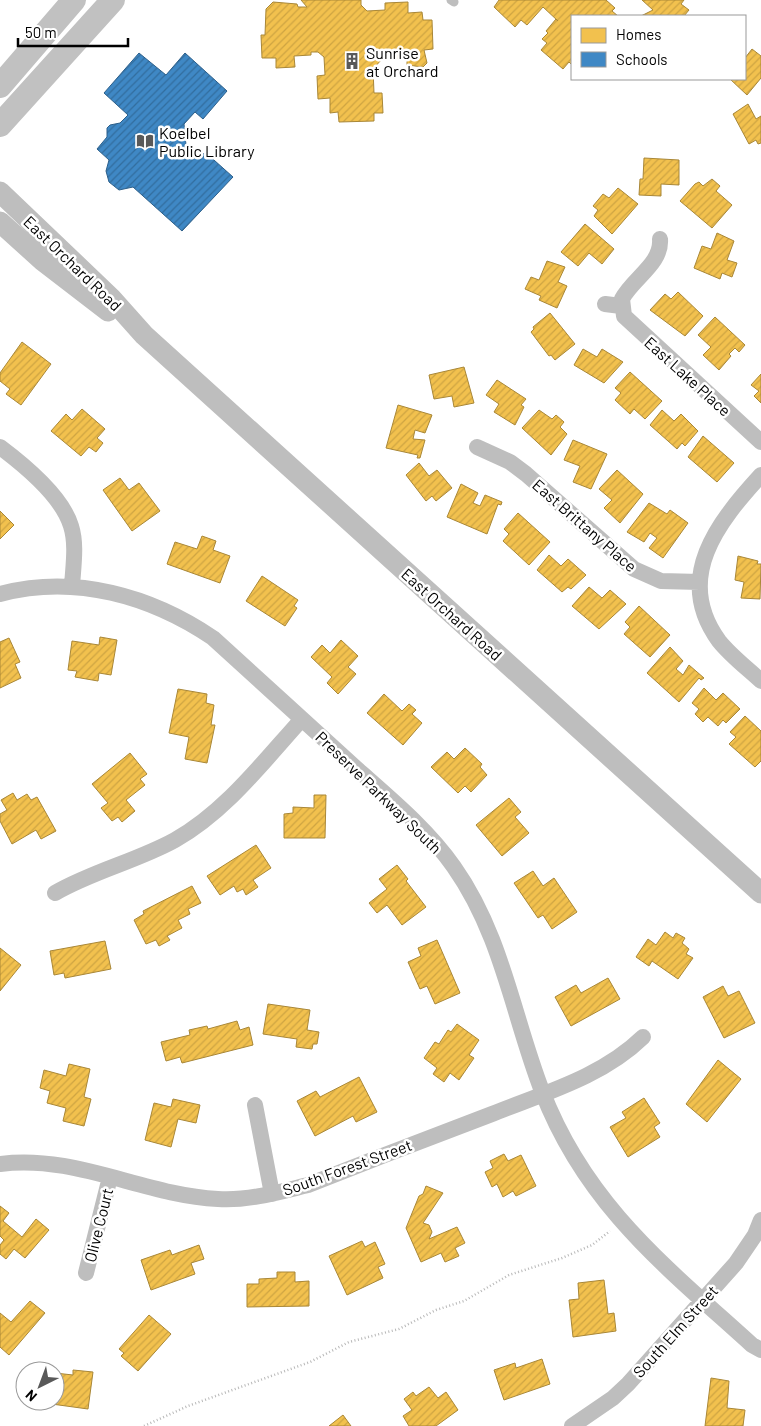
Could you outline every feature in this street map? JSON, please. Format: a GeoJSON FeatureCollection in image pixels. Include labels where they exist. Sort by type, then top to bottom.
{"type":"FeatureCollection","features":[{"type":"Feature","properties":{"kind":"main road"},"geometry":{"type":"LineString","coordinates":[[0,86],[74,0]]}},
{"type":"Feature","properties":{"kind":"main road"},"geometry":{"type":"LineString","coordinates":[[0,124],[112,0]]}},
{"type":"Feature","properties":{"kind":"street","name":"East Orchard Road"},"geometry":{"type":"LineString","coordinates":[[0,192],[111,298],[144,335],[761,893]]}},
{"type":"Feature","properties":{"kind":"street","name":"East Orchard Road"},"geometry":{"type":"LineString","coordinates":[[0,222],[72,284],[144,335]]}},
{"type":"Feature","properties":{"kind":"street","name":"East Lake Place"},"geometry":{"type":"LineString","coordinates":[[660,239],[660,246],[655,260],[613,305],[629,323],[761,442]]}},
{"type":"Feature","properties":{"kind":"street"},"geometry":{"type":"LineString","coordinates":[[0,447],[50,492],[64,510],[71,525],[74,544],[72,587]]}},
{"type":"Feature","properties":{"kind":"street","name":"East Brittany Place"},"geometry":{"type":"LineString","coordinates":[[476,447],[510,462],[526,474],[634,569],[660,581],[700,582]]}},
{"type":"Feature","properties":{"kind":"street"},"geometry":{"type":"LineString","coordinates":[[761,475],[716,530],[704,558],[700,582],[701,601],[712,630],[730,654],[761,681]]}},
{"type":"Feature","properties":{"kind":"street","name":"Preserve Parkway South"},"geometry":{"type":"LineString","coordinates":[[0,594],[33,588],[72,587],[118,593],[148,603],[194,626],[213,638],[413,820],[454,867],[490,932],[543,1094],[576,1159],[622,1223],[658,1261],[752,1345],[761,1350]]}},
{"type":"Feature","properties":{"kind":"street"},"geometry":{"type":"LineString","coordinates":[[55,892],[161,847],[195,827],[229,800],[302,719]]}},
{"type":"Feature","properties":{"kind":"street","name":"South Forest Street"},"geometry":{"type":"LineString","coordinates":[[0,1164],[38,1162],[69,1166],[184,1195],[218,1200],[272,1194],[308,1184],[543,1094],[607,1067],[643,1038]]}},
{"type":"Feature","properties":{"kind":"street"},"geometry":{"type":"LineString","coordinates":[[255,1105],[272,1194]]}},
{"type":"Feature","properties":{"kind":"street","name":"Olive Court"},"geometry":{"type":"LineString","coordinates":[[86,1273],[110,1176]]}},
{"type":"Feature","properties":{"kind":"street","name":"South Elm Street"},"geometry":{"type":"LineString","coordinates":[[572,1426],[614,1398],[703,1301],[747,1248],[761,1220]]}},
{"type":"Feature","properties":{"kind":"path"},"geometry":{"type":"LineString","coordinates":[[144,1426],[188,1406],[310,1362],[349,1342],[399,1329],[436,1310],[464,1300],[509,1275],[562,1258],[592,1245],[622,1223]]}},
{"type":"Feature","properties":{"kind":"building: Homes","name":"Sunrise at Orchard"},"geometry":{"type":"Polygon","coordinates":[[[301,0],[361,0],[361,5],[367,11],[385,10],[385,3],[408,2],[408,13],[422,12],[423,20],[432,20],[433,49],[424,50],[427,63],[423,67],[407,65],[407,58],[382,59],[373,69],[374,93],[382,93],[383,113],[374,113],[374,121],[339,122],[338,112],[330,113],[330,98],[318,99],[317,76],[325,75],[324,57],[318,52],[311,52],[311,55],[294,56],[295,67],[276,68],[276,58],[262,58],[261,35],[265,35],[266,9],[273,2],[297,4],[298,7],[307,7],[301,0]]]}},
{"type":"Feature","properties":{"kind":"building: Homes"},"geometry":{"type":"Polygon","coordinates":[[[499,0],[606,0],[615,8],[612,11],[617,15],[571,15],[571,64],[569,62],[563,69],[541,50],[547,43],[542,39],[556,19],[543,7],[527,25],[521,20],[515,27],[494,7],[499,0]]]}},
{"type":"Feature","properties":{"kind":"building: Homes"},"geometry":{"type":"Polygon","coordinates":[[[642,0],[684,0],[681,4],[689,10],[685,15],[643,15],[653,10],[642,0]]]}},
{"type":"Feature","properties":{"kind":"building: Homes"},"geometry":{"type":"Polygon","coordinates":[[[752,49],[761,56],[761,78],[747,95],[731,80],[746,80],[746,57],[752,49]]]}},
{"type":"Feature","properties":{"kind":"building: Homes"},"geometry":{"type":"Polygon","coordinates":[[[748,104],[756,119],[761,116],[761,143],[758,144],[756,140],[749,144],[733,114],[748,104]]]}},
{"type":"Feature","properties":{"kind":"building: Homes"},"geometry":{"type":"Polygon","coordinates":[[[644,158],[679,160],[679,185],[661,184],[661,196],[639,195],[640,179],[643,179],[644,158]]]}},
{"type":"Feature","properties":{"kind":"building: Homes"},"geometry":{"type":"Polygon","coordinates":[[[712,179],[720,186],[716,191],[732,205],[712,228],[680,201],[695,184],[699,182],[703,186],[712,179]]]}},
{"type":"Feature","properties":{"kind":"building: Homes"},"geometry":{"type":"Polygon","coordinates":[[[618,188],[638,204],[612,234],[594,216],[598,210],[593,206],[603,194],[609,198],[618,188]]]}},
{"type":"Feature","properties":{"kind":"building: Homes"},"geometry":{"type":"Polygon","coordinates":[[[585,224],[614,249],[602,264],[589,253],[578,266],[561,252],[585,224]]]}},
{"type":"Feature","properties":{"kind":"building: Homes"},"geometry":{"type":"Polygon","coordinates":[[[717,233],[734,241],[727,260],[737,263],[732,277],[722,273],[720,279],[694,268],[702,246],[711,249],[717,233]]]}},
{"type":"Feature","properties":{"kind":"building: Homes"},"geometry":{"type":"Polygon","coordinates":[[[547,261],[565,267],[558,282],[567,286],[557,308],[539,300],[541,296],[525,289],[531,277],[539,280],[547,261]]]}},
{"type":"Feature","properties":{"kind":"building: Homes"},"geometry":{"type":"Polygon","coordinates":[[[678,292],[703,316],[685,336],[650,310],[665,294],[671,299],[678,292]]]}},
{"type":"Feature","properties":{"kind":"building: Homes"},"geometry":{"type":"Polygon","coordinates":[[[550,313],[575,344],[555,360],[551,355],[549,356],[531,332],[534,329],[533,327],[550,313]]]}},
{"type":"Feature","properties":{"kind":"building: Homes"},"geometry":{"type":"Polygon","coordinates":[[[715,317],[745,345],[739,352],[735,348],[719,370],[703,355],[711,347],[698,335],[715,317]]]}},
{"type":"Feature","properties":{"kind":"building: Homes"},"geometry":{"type":"Polygon","coordinates":[[[22,342],[51,364],[21,405],[6,394],[10,389],[0,381],[0,373],[22,342]]]}},
{"type":"Feature","properties":{"kind":"building: Homes"},"geometry":{"type":"Polygon","coordinates":[[[583,349],[597,357],[602,349],[623,362],[604,383],[574,365],[583,349]]]}},
{"type":"Feature","properties":{"kind":"building: Homes"},"geometry":{"type":"Polygon","coordinates":[[[464,367],[474,403],[454,407],[452,396],[434,399],[429,375],[464,367]]]}},
{"type":"Feature","properties":{"kind":"building: Homes"},"geometry":{"type":"Polygon","coordinates":[[[630,372],[662,401],[645,419],[634,409],[630,414],[615,400],[621,393],[615,388],[630,372]]]}},
{"type":"Feature","properties":{"kind":"building: Homes"},"geometry":{"type":"Polygon","coordinates":[[[761,374],[761,403],[754,396],[759,391],[751,385],[761,374]]]}},
{"type":"Feature","properties":{"kind":"building: Homes"},"geometry":{"type":"Polygon","coordinates":[[[497,380],[526,399],[521,405],[524,407],[515,425],[494,412],[499,404],[486,395],[497,380]]]}},
{"type":"Feature","properties":{"kind":"building: Homes"},"geometry":{"type":"Polygon","coordinates":[[[398,405],[432,415],[425,433],[415,430],[413,439],[425,440],[420,458],[417,458],[418,455],[386,448],[398,405]]]}},
{"type":"Feature","properties":{"kind":"building: Homes"},"geometry":{"type":"Polygon","coordinates":[[[82,409],[105,429],[97,438],[103,443],[96,452],[89,447],[81,456],[51,431],[66,414],[72,420],[82,409]]]}},
{"type":"Feature","properties":{"kind":"building: Homes"},"geometry":{"type":"Polygon","coordinates":[[[539,410],[552,419],[556,415],[564,422],[560,427],[567,434],[551,455],[522,428],[539,410]]]}},
{"type":"Feature","properties":{"kind":"building: Homes"},"geometry":{"type":"Polygon","coordinates":[[[662,410],[674,421],[681,414],[698,431],[685,446],[682,443],[677,449],[650,425],[662,410]]]}},
{"type":"Feature","properties":{"kind":"building: Homes"},"geometry":{"type":"Polygon","coordinates":[[[703,436],[734,463],[717,482],[688,457],[703,436]]]}},
{"type":"Feature","properties":{"kind":"building: Homes"},"geometry":{"type":"Polygon","coordinates":[[[573,440],[607,454],[591,489],[573,482],[580,466],[564,460],[573,440]]]}},
{"type":"Feature","properties":{"kind":"building: Homes"},"geometry":{"type":"Polygon","coordinates":[[[419,463],[429,476],[437,470],[452,488],[436,501],[432,496],[426,501],[406,475],[419,463]]]}},
{"type":"Feature","properties":{"kind":"building: Homes"},"geometry":{"type":"Polygon","coordinates":[[[617,470],[643,494],[620,523],[604,508],[612,500],[599,489],[617,470]]]}},
{"type":"Feature","properties":{"kind":"building: Homes"},"geometry":{"type":"Polygon","coordinates":[[[120,478],[129,490],[139,483],[160,511],[132,531],[103,490],[120,478]]]}},
{"type":"Feature","properties":{"kind":"building: Homes"},"geometry":{"type":"Polygon","coordinates":[[[461,484],[478,493],[473,503],[480,506],[485,495],[502,502],[501,505],[498,504],[487,534],[447,517],[461,484]]]}},
{"type":"Feature","properties":{"kind":"building: Homes"},"geometry":{"type":"Polygon","coordinates":[[[649,503],[667,514],[670,510],[688,523],[663,558],[649,548],[657,538],[650,533],[644,542],[627,532],[649,503]]]}},
{"type":"Feature","properties":{"kind":"building: Homes"},"geometry":{"type":"Polygon","coordinates":[[[0,511],[14,525],[0,539],[0,511]]]}},
{"type":"Feature","properties":{"kind":"building: Homes"},"geometry":{"type":"Polygon","coordinates":[[[518,513],[550,542],[529,565],[503,541],[509,534],[504,529],[518,513]]]}},
{"type":"Feature","properties":{"kind":"building: Homes"},"geometry":{"type":"Polygon","coordinates":[[[202,536],[216,541],[213,550],[230,556],[220,583],[167,564],[175,542],[197,549],[202,536]]]}},
{"type":"Feature","properties":{"kind":"building: Homes"},"geometry":{"type":"Polygon","coordinates":[[[549,555],[561,566],[568,559],[586,575],[571,589],[568,587],[562,592],[537,570],[549,555]]]}},
{"type":"Feature","properties":{"kind":"building: Homes"},"geometry":{"type":"Polygon","coordinates":[[[738,556],[758,561],[757,564],[761,564],[760,599],[741,598],[744,582],[735,580],[738,556]]]}},
{"type":"Feature","properties":{"kind":"building: Homes"},"geometry":{"type":"Polygon","coordinates":[[[262,576],[298,600],[294,606],[297,608],[285,626],[246,601],[262,576]]]}},
{"type":"Feature","properties":{"kind":"building: Homes"},"geometry":{"type":"Polygon","coordinates":[[[589,587],[602,598],[610,590],[626,604],[599,629],[572,606],[589,587]]]}},
{"type":"Feature","properties":{"kind":"building: Homes"},"geometry":{"type":"Polygon","coordinates":[[[639,606],[670,635],[650,657],[624,634],[630,627],[625,622],[639,606]]]}},
{"type":"Feature","properties":{"kind":"building: Homes"},"geometry":{"type":"Polygon","coordinates":[[[100,637],[117,640],[111,675],[99,673],[98,681],[75,677],[77,671],[68,670],[72,641],[99,645],[100,637]]]}},
{"type":"Feature","properties":{"kind":"building: Homes"},"geometry":{"type":"Polygon","coordinates":[[[9,638],[20,662],[15,664],[21,678],[0,688],[0,642],[9,638]]]}},
{"type":"Feature","properties":{"kind":"building: Homes"},"geometry":{"type":"Polygon","coordinates":[[[341,640],[358,656],[348,667],[356,674],[338,694],[327,683],[332,677],[311,657],[322,645],[330,653],[341,640]]]}},
{"type":"Feature","properties":{"kind":"building: Homes"},"geometry":{"type":"Polygon","coordinates":[[[670,647],[683,661],[676,669],[683,675],[689,665],[704,678],[701,680],[699,678],[679,702],[647,673],[670,647]]]}},
{"type":"Feature","properties":{"kind":"building: Homes"},"geometry":{"type":"Polygon","coordinates":[[[704,688],[716,700],[723,693],[740,709],[726,723],[723,720],[718,726],[708,717],[703,722],[695,714],[699,709],[692,703],[704,688]]]}},
{"type":"Feature","properties":{"kind":"building: Homes"},"geometry":{"type":"Polygon","coordinates":[[[178,689],[207,694],[206,703],[214,705],[211,725],[215,725],[207,763],[185,759],[189,737],[169,733],[178,689]]]}},
{"type":"Feature","properties":{"kind":"building: Homes"},"geometry":{"type":"Polygon","coordinates":[[[384,694],[402,711],[409,704],[416,710],[412,714],[422,723],[403,745],[367,713],[384,694]]]}},
{"type":"Feature","properties":{"kind":"building: Homes"},"geometry":{"type":"Polygon","coordinates":[[[745,716],[761,731],[761,761],[755,767],[729,744],[736,737],[730,732],[745,716]]]}},
{"type":"Feature","properties":{"kind":"building: Homes"},"geometry":{"type":"Polygon","coordinates":[[[465,748],[482,764],[480,767],[487,775],[471,792],[465,786],[458,793],[431,767],[447,752],[454,759],[465,748]]]}},
{"type":"Feature","properties":{"kind":"building: Homes"},"geometry":{"type":"Polygon","coordinates":[[[130,753],[147,774],[140,779],[145,785],[126,800],[135,811],[122,822],[118,817],[112,821],[101,808],[108,803],[92,784],[130,753]]]}},
{"type":"Feature","properties":{"kind":"building: Homes"},"geometry":{"type":"Polygon","coordinates":[[[13,793],[17,800],[27,794],[31,800],[37,797],[56,831],[41,839],[36,830],[12,844],[0,821],[0,814],[7,810],[1,800],[13,793]]]}},
{"type":"Feature","properties":{"kind":"building: Homes"},"geometry":{"type":"Polygon","coordinates":[[[314,795],[326,795],[325,838],[284,838],[284,814],[293,813],[293,807],[314,808],[314,795]]]}},
{"type":"Feature","properties":{"kind":"building: Homes"},"geometry":{"type":"Polygon","coordinates":[[[509,798],[521,812],[515,817],[529,833],[502,856],[476,825],[509,798]]]}},
{"type":"Feature","properties":{"kind":"building: Homes"},"geometry":{"type":"Polygon","coordinates":[[[256,845],[271,868],[253,880],[258,887],[246,895],[243,889],[237,892],[234,886],[220,895],[207,876],[256,845]]]}},
{"type":"Feature","properties":{"kind":"building: Homes"},"geometry":{"type":"Polygon","coordinates":[[[397,865],[408,879],[406,881],[426,907],[402,925],[387,905],[377,913],[369,903],[387,889],[379,879],[397,865]]]}},
{"type":"Feature","properties":{"kind":"building: Homes"},"geometry":{"type":"Polygon","coordinates":[[[533,871],[543,886],[554,878],[577,912],[552,929],[543,915],[538,918],[514,883],[533,871]]]}},
{"type":"Feature","properties":{"kind":"building: Homes"},"geometry":{"type":"Polygon","coordinates":[[[192,886],[201,903],[188,909],[190,914],[178,920],[182,928],[167,936],[170,940],[159,946],[156,940],[146,944],[134,920],[144,914],[143,911],[192,886]]]}},
{"type":"Feature","properties":{"kind":"building: Homes"},"geometry":{"type":"Polygon","coordinates":[[[665,932],[673,938],[676,933],[685,938],[682,943],[689,949],[686,954],[693,958],[678,979],[652,961],[649,966],[636,957],[648,939],[656,945],[665,932]]]}},
{"type":"Feature","properties":{"kind":"building: Homes"},"geometry":{"type":"Polygon","coordinates":[[[437,940],[460,993],[435,1004],[427,986],[420,989],[408,962],[421,956],[418,948],[437,940]]]}},
{"type":"Feature","properties":{"kind":"building: Homes"},"geometry":{"type":"Polygon","coordinates":[[[105,941],[111,969],[65,978],[64,973],[54,975],[50,951],[105,941]]]}},
{"type":"Feature","properties":{"kind":"building: Homes"},"geometry":{"type":"Polygon","coordinates":[[[0,948],[21,965],[0,991],[0,948]]]}},
{"type":"Feature","properties":{"kind":"building: Homes"},"geometry":{"type":"Polygon","coordinates":[[[608,978],[620,999],[571,1026],[555,997],[576,985],[581,993],[608,978]]]}},
{"type":"Feature","properties":{"kind":"building: Homes"},"geometry":{"type":"Polygon","coordinates":[[[723,986],[728,996],[739,991],[755,1023],[724,1038],[703,997],[723,986]]]}},
{"type":"Feature","properties":{"kind":"building: Homes"},"geometry":{"type":"Polygon","coordinates":[[[268,1004],[310,1010],[307,1030],[319,1032],[317,1044],[313,1044],[312,1049],[296,1047],[297,1039],[263,1034],[268,1004]]]}},
{"type":"Feature","properties":{"kind":"building: Homes"},"geometry":{"type":"Polygon","coordinates":[[[237,1021],[240,1030],[249,1027],[253,1045],[182,1063],[180,1057],[166,1061],[161,1042],[190,1035],[189,1030],[207,1026],[208,1029],[237,1021]]]}},
{"type":"Feature","properties":{"kind":"building: Homes"},"geometry":{"type":"Polygon","coordinates":[[[457,1024],[479,1040],[469,1055],[474,1058],[459,1080],[450,1073],[444,1082],[433,1074],[437,1068],[424,1058],[435,1042],[439,1044],[448,1030],[451,1032],[457,1024]]]}},
{"type":"Feature","properties":{"kind":"building: Homes"},"geometry":{"type":"Polygon","coordinates":[[[718,1060],[741,1079],[707,1122],[686,1104],[718,1060]]]}},
{"type":"Feature","properties":{"kind":"building: Homes"},"geometry":{"type":"Polygon","coordinates":[[[69,1064],[90,1069],[84,1097],[91,1099],[84,1126],[63,1121],[66,1108],[47,1103],[50,1091],[40,1088],[44,1070],[66,1076],[69,1064]]]}},
{"type":"Feature","properties":{"kind":"building: Homes"},"geometry":{"type":"Polygon","coordinates":[[[359,1077],[377,1112],[356,1122],[353,1116],[315,1136],[297,1101],[316,1091],[320,1097],[359,1077]]]}},
{"type":"Feature","properties":{"kind":"building: Homes"},"geometry":{"type":"Polygon","coordinates":[[[644,1098],[660,1123],[654,1127],[660,1137],[628,1157],[610,1127],[626,1118],[622,1112],[644,1098]]]}},
{"type":"Feature","properties":{"kind":"building: Homes"},"geometry":{"type":"Polygon","coordinates":[[[173,1099],[200,1105],[196,1123],[178,1119],[171,1147],[145,1140],[154,1103],[171,1107],[173,1099]]]}},
{"type":"Feature","properties":{"kind":"building: Homes"},"geometry":{"type":"Polygon","coordinates":[[[504,1154],[508,1161],[521,1155],[536,1186],[516,1196],[513,1191],[503,1197],[497,1184],[492,1187],[485,1172],[493,1168],[490,1161],[504,1154]]]}},
{"type":"Feature","properties":{"kind":"building: Homes"},"geometry":{"type":"Polygon","coordinates":[[[426,1186],[443,1193],[423,1223],[429,1225],[432,1232],[429,1239],[457,1227],[465,1243],[455,1248],[459,1256],[445,1262],[441,1253],[421,1262],[406,1228],[419,1196],[423,1194],[426,1186]]]}},
{"type":"Feature","properties":{"kind":"building: Homes"},"geometry":{"type":"Polygon","coordinates":[[[0,1206],[9,1213],[3,1221],[22,1237],[36,1219],[49,1230],[25,1258],[14,1249],[6,1259],[0,1254],[0,1245],[4,1240],[0,1236],[0,1206]]]}},
{"type":"Feature","properties":{"kind":"building: Homes"},"geometry":{"type":"Polygon","coordinates":[[[362,1241],[365,1247],[375,1242],[385,1264],[378,1267],[383,1278],[347,1295],[329,1256],[362,1241]]]}},
{"type":"Feature","properties":{"kind":"building: Homes"},"geometry":{"type":"Polygon","coordinates":[[[199,1245],[204,1259],[191,1263],[195,1274],[151,1290],[141,1260],[170,1250],[172,1255],[199,1245]]]}},
{"type":"Feature","properties":{"kind":"building: Homes"},"geometry":{"type":"Polygon","coordinates":[[[277,1272],[295,1272],[295,1282],[309,1281],[309,1306],[247,1307],[247,1284],[259,1284],[259,1279],[277,1278],[277,1272]]]}},
{"type":"Feature","properties":{"kind":"building: Homes"},"geometry":{"type":"Polygon","coordinates":[[[604,1280],[608,1314],[614,1313],[616,1331],[573,1337],[569,1300],[579,1299],[578,1283],[604,1280]]]}},
{"type":"Feature","properties":{"kind":"building: Homes"},"geometry":{"type":"Polygon","coordinates":[[[30,1301],[45,1313],[9,1355],[0,1347],[0,1313],[11,1322],[30,1301]]]}},
{"type":"Feature","properties":{"kind":"building: Homes"},"geometry":{"type":"Polygon","coordinates":[[[149,1315],[171,1334],[138,1371],[121,1356],[124,1353],[119,1349],[149,1315]]]}},
{"type":"Feature","properties":{"kind":"building: Homes"},"geometry":{"type":"Polygon","coordinates":[[[542,1359],[550,1384],[504,1400],[494,1370],[515,1363],[516,1368],[542,1359]]]}},
{"type":"Feature","properties":{"kind":"building: Homes"},"geometry":{"type":"Polygon","coordinates":[[[73,1370],[93,1372],[88,1409],[65,1406],[65,1374],[73,1375],[73,1370]]]}},
{"type":"Feature","properties":{"kind":"building: Homes"},"geometry":{"type":"Polygon","coordinates":[[[711,1378],[729,1381],[727,1408],[745,1410],[743,1426],[705,1426],[711,1378]]]}},
{"type":"Feature","properties":{"kind":"building: Homes"},"geometry":{"type":"Polygon","coordinates":[[[429,1387],[438,1398],[446,1392],[458,1410],[436,1426],[409,1426],[403,1416],[412,1410],[404,1399],[413,1392],[416,1396],[429,1387]]]}},
{"type":"Feature","properties":{"kind":"building: Homes"},"geometry":{"type":"Polygon","coordinates":[[[343,1415],[351,1426],[329,1426],[343,1415]]]}},
{"type":"Feature","properties":{"kind":"building: Schools","name":"Koelbel Public Library"},"geometry":{"type":"Polygon","coordinates":[[[139,53],[166,75],[185,53],[227,91],[203,119],[195,112],[184,124],[186,145],[200,158],[205,152],[233,177],[182,231],[133,187],[119,190],[109,182],[106,171],[109,160],[97,149],[107,137],[107,128],[110,125],[120,123],[128,115],[104,93],[139,53]]]}},
{"type":"Feature","properties":{"kind":"place","name":"Sunrise at Orchard"},"geometry":{"type":"Point","coordinates":[352,61]}},
{"type":"Feature","properties":{"kind":"place","name":"Koelbel Public Library"},"geometry":{"type":"Point","coordinates":[145,141]}}]}
